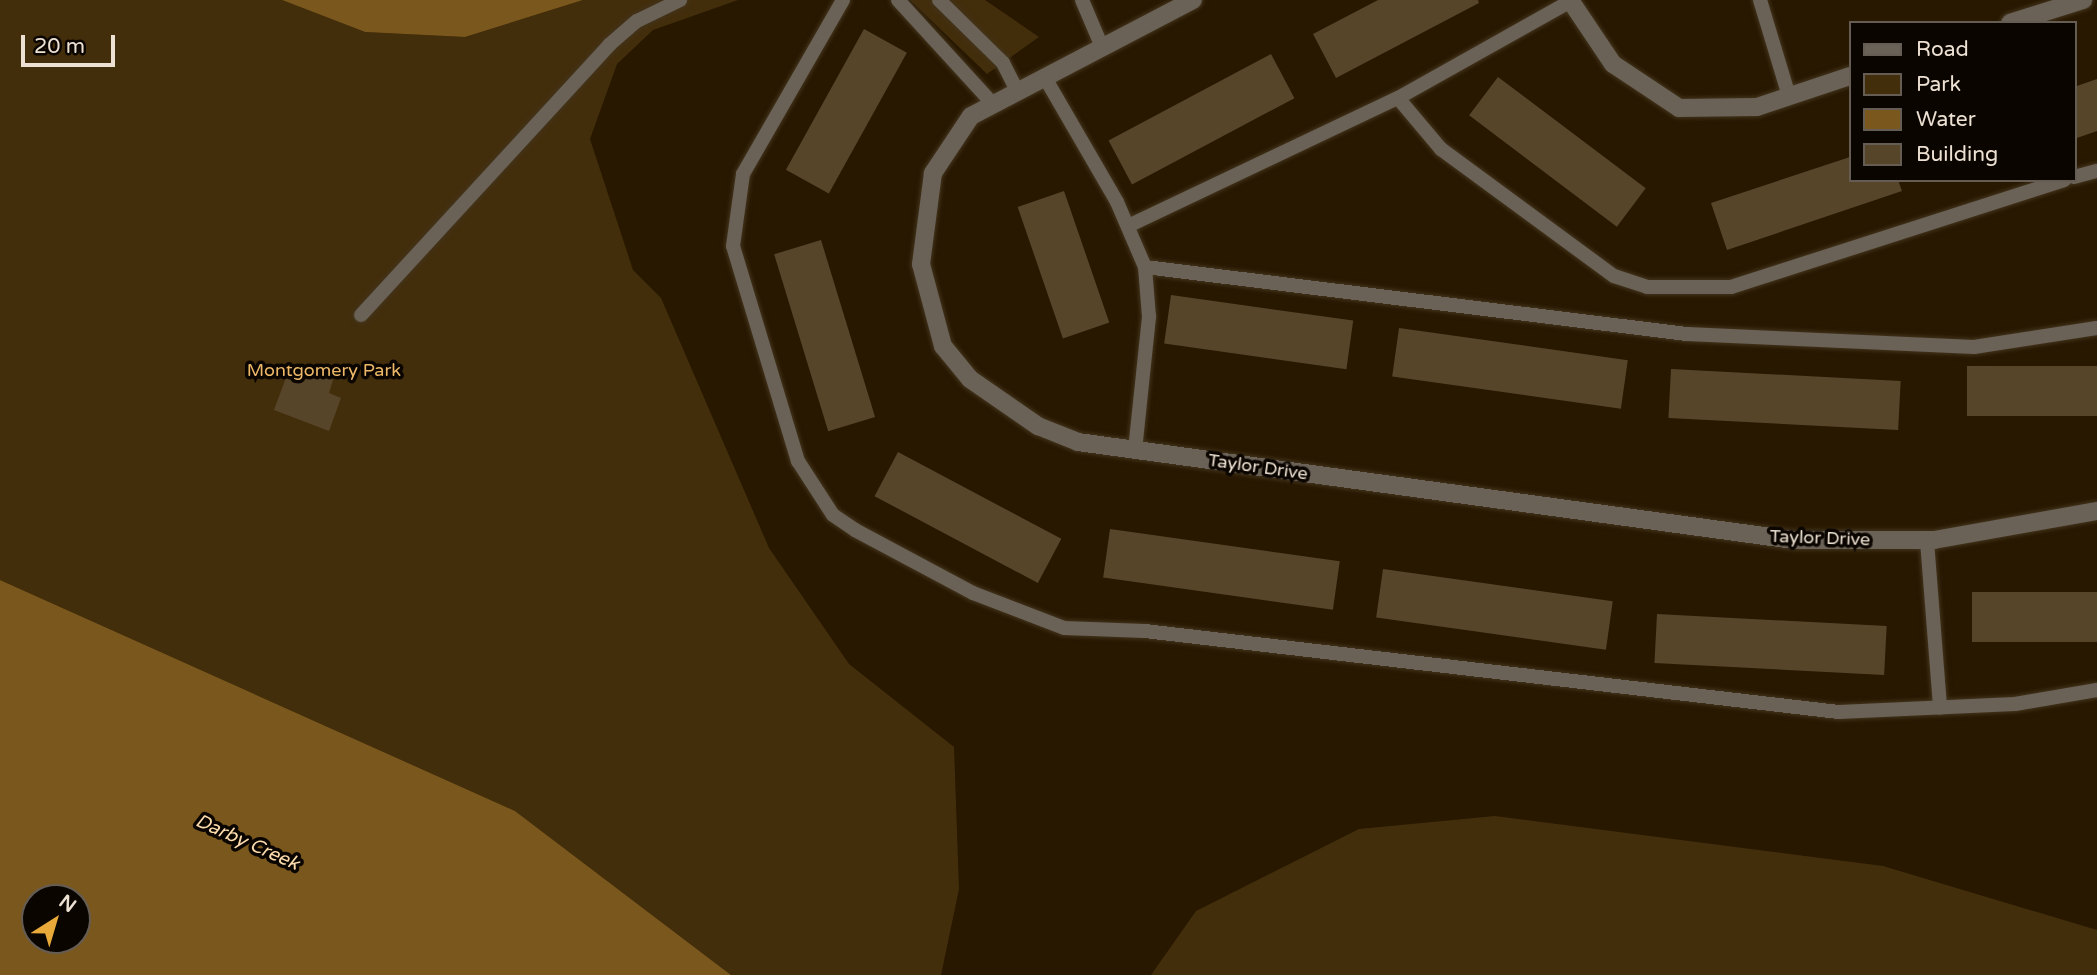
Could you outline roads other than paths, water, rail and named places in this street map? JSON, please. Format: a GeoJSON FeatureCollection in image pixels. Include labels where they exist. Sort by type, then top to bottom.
{"type":"FeatureCollection","features":[{"type":"Feature","properties":{"kind":"street","name":"Taylor Drive"},"geometry":{"type":"LineString","coordinates":[[1193,0],[971,116],[933,173],[921,264],[943,346],[970,379],[1038,426],[1078,442],[1793,540],[1927,541],[2097,511]]}},
{"type":"Feature","properties":{"kind":"street"},"geometry":{"type":"LineString","coordinates":[[1570,0],[1613,64],[1679,108],[1756,107],[1848,77]]}},
{"type":"Feature","properties":{"kind":"street"},"geometry":{"type":"LineString","coordinates":[[2016,21],[2083,0]]}},
{"type":"Feature","properties":{"kind":"lane"},"geometry":{"type":"LineString","coordinates":[[361,315],[610,45],[637,21],[680,0]]}},
{"type":"Feature","properties":{"kind":"lane"},"geometry":{"type":"LineString","coordinates":[[843,0],[743,174],[733,246],[798,461],[832,515],[855,530],[973,593],[1064,628],[1145,631],[1839,712],[2015,704],[2097,690]]}},
{"type":"Feature","properties":{"kind":"lane"},"geometry":{"type":"LineString","coordinates":[[898,0],[992,103]]}},
{"type":"Feature","properties":{"kind":"lane"},"geometry":{"type":"LineString","coordinates":[[939,0],[1003,63],[1017,90]]}},
{"type":"Feature","properties":{"kind":"lane"},"geometry":{"type":"LineString","coordinates":[[1082,0],[1102,47]]}},
{"type":"Feature","properties":{"kind":"lane"},"geometry":{"type":"LineString","coordinates":[[1128,226],[1398,97],[1570,0]]}},
{"type":"Feature","properties":{"kind":"lane"},"geometry":{"type":"LineString","coordinates":[[1760,0],[1789,96]]}},
{"type":"Feature","properties":{"kind":"lane"},"geometry":{"type":"LineString","coordinates":[[1044,76],[1128,226],[1145,267],[1149,317],[1135,450]]}},
{"type":"Feature","properties":{"kind":"lane"},"geometry":{"type":"LineString","coordinates":[[1398,97],[1441,149],[1614,276],[1647,287],[1731,287],[2058,182]]}},
{"type":"Feature","properties":{"kind":"lane"},"geometry":{"type":"LineString","coordinates":[[2076,176],[2097,171]]}},
{"type":"Feature","properties":{"kind":"lane"},"geometry":{"type":"LineString","coordinates":[[1145,267],[1687,334],[1974,347],[2097,328]]}},
{"type":"Feature","properties":{"kind":"lane"},"geometry":{"type":"LineString","coordinates":[[1927,541],[1940,707]]}},
{"type":"Feature","properties":{"kind":"water"},"geometry":{"type":"Polygon","coordinates":[[[282,0],[583,0],[465,37],[365,32],[282,0]]]}},
{"type":"Feature","properties":{"kind":"water","name":"Darby Creek"},"geometry":{"type":"Polygon","coordinates":[[[0,580],[515,811],[731,975],[0,975],[0,580]]]}},
{"type":"Feature","properties":{"kind":"park label","name":"Montgomery Park"},"geometry":{"type":"Point","coordinates":[324,370]}}]}
